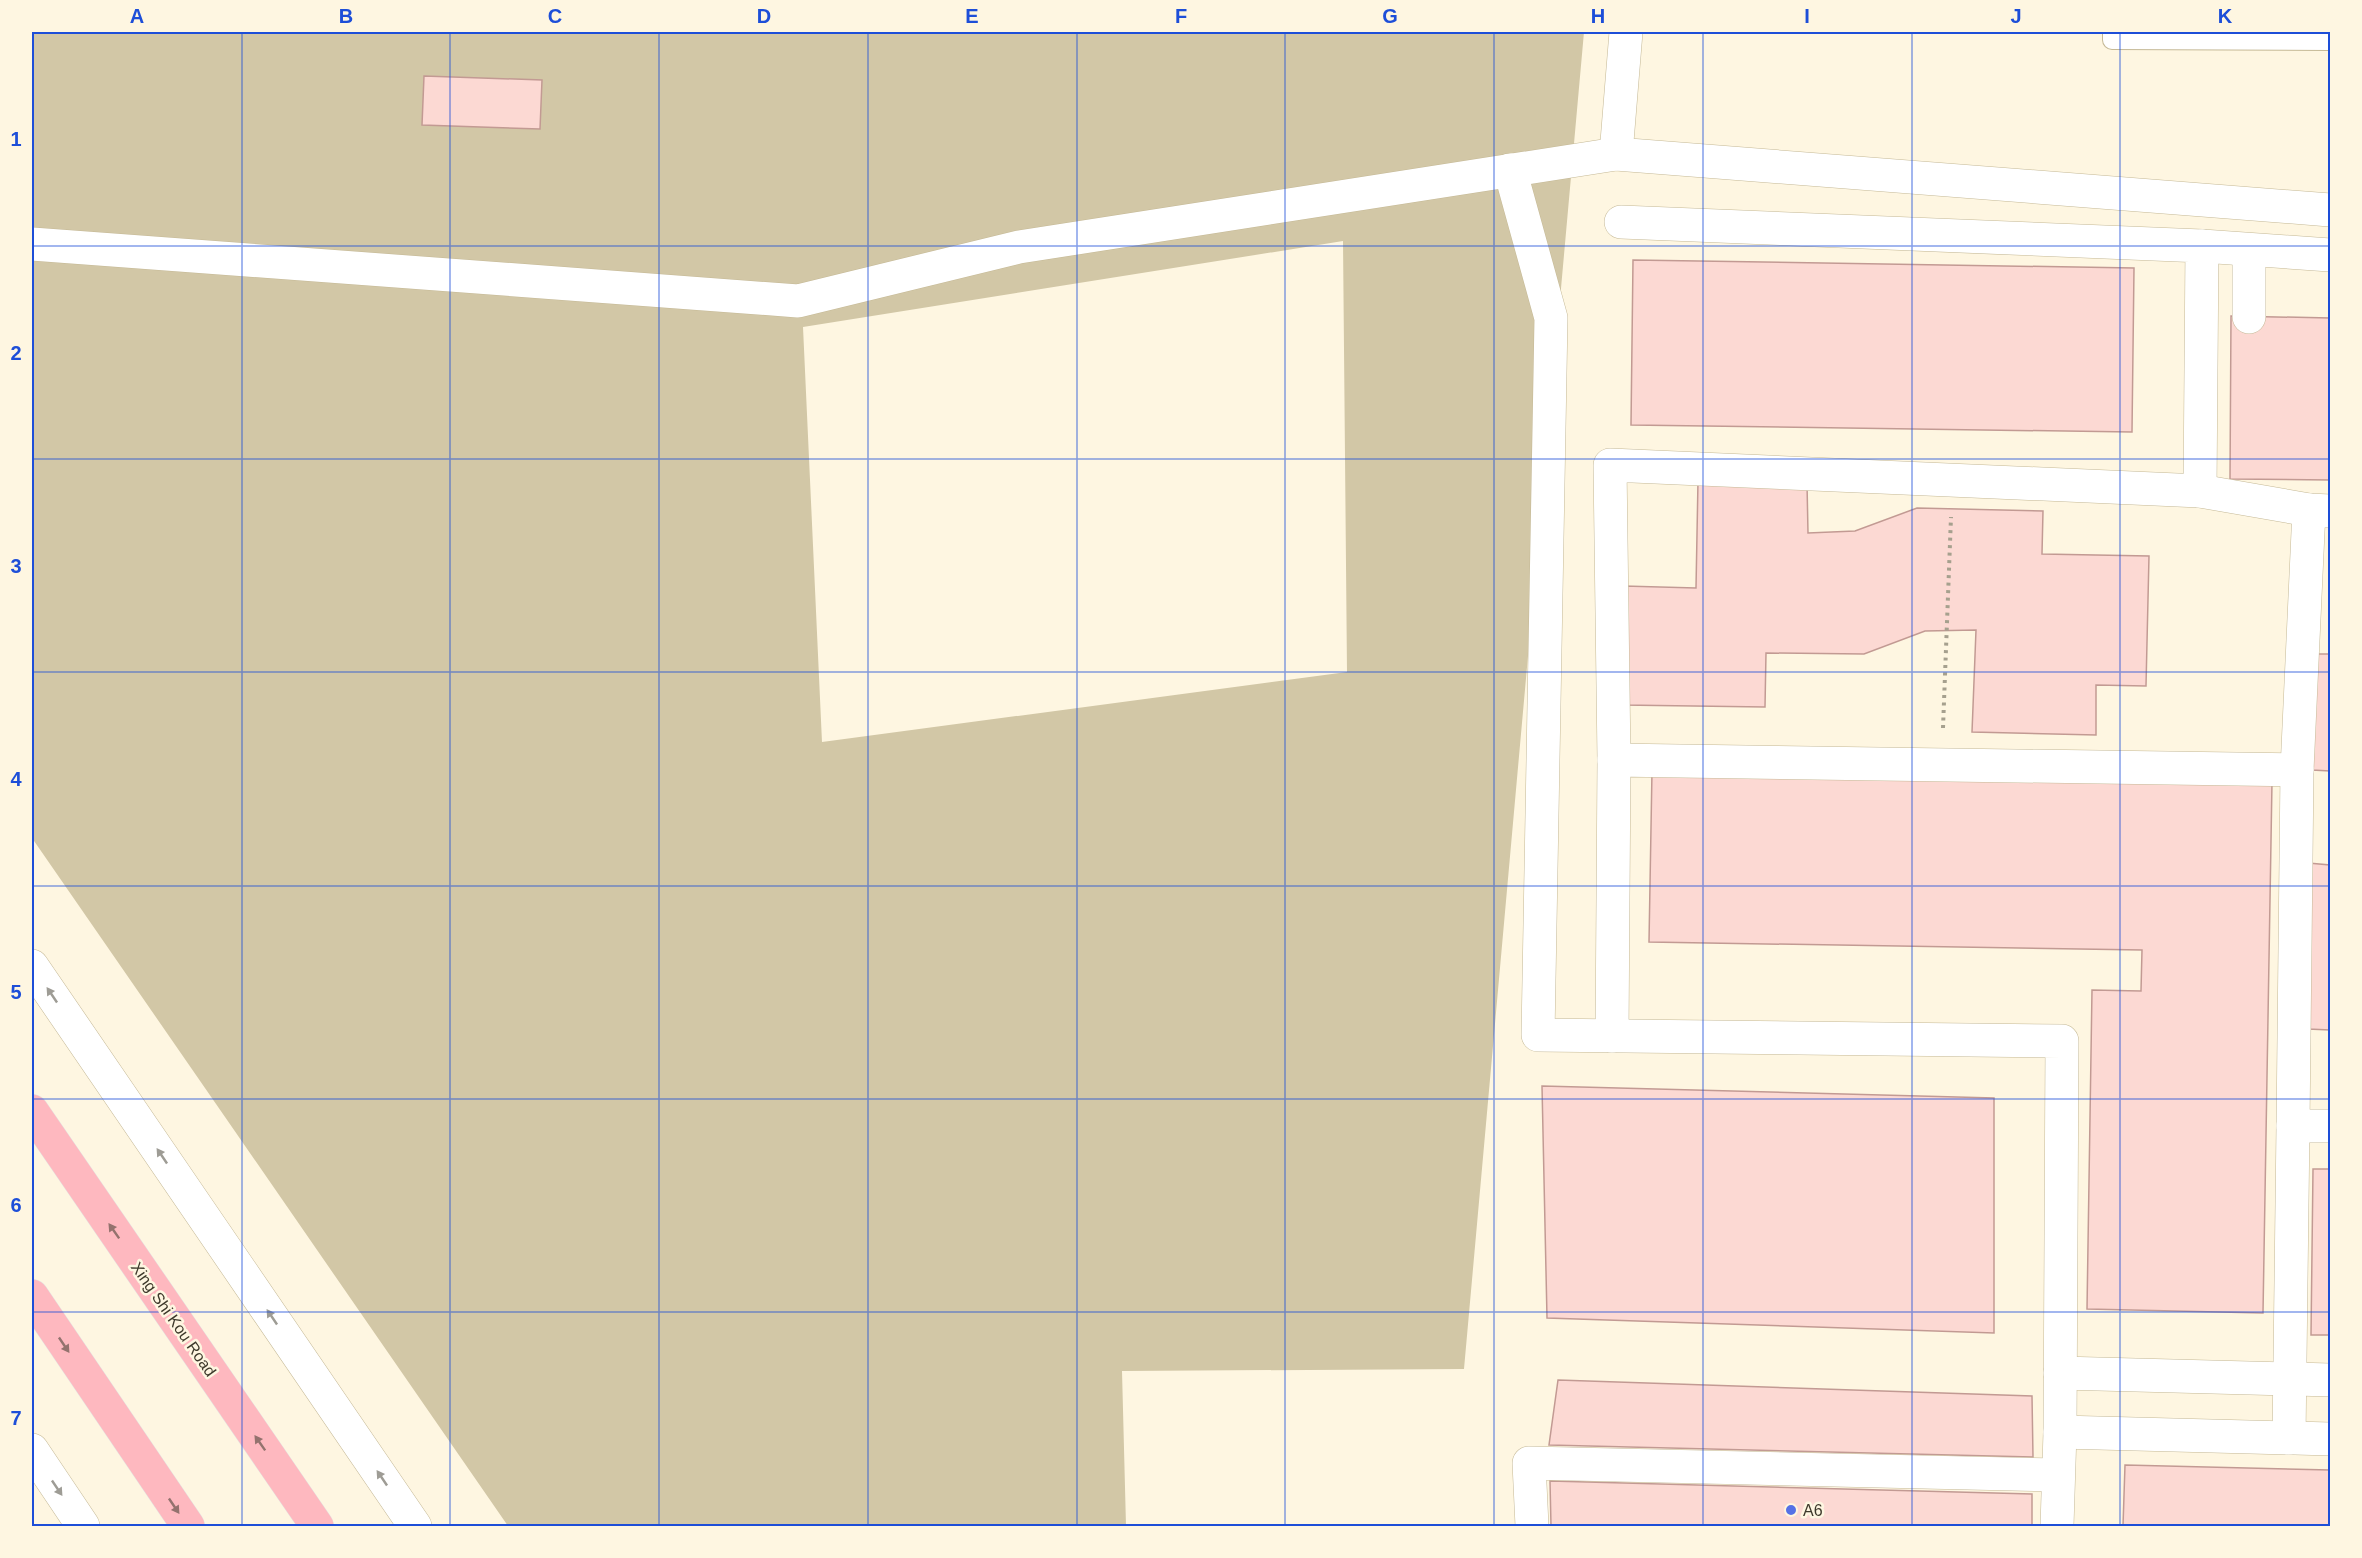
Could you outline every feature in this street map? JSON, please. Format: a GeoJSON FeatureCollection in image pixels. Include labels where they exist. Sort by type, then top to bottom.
{"type":"FeatureCollection","features":[{"type":"Feature","properties":{"kind":"main road","name":"Xing Shi Kou Road"},"geometry":{"type":"LineString","coordinates":[[32,1111],[317,1527]]}},
{"type":"Feature","properties":{"kind":"main road"},"geometry":{"type":"LineString","coordinates":[[32,1296],[188,1527]]}},
{"type":"Feature","properties":{"kind":"main road"},"geometry":{"type":"LineString","coordinates":[[288,1483],[325,1527]]}},
{"type":"Feature","properties":{"kind":"street"},"geometry":{"type":"LineString","coordinates":[[1616,154],[1626,32]]}},
{"type":"Feature","properties":{"kind":"street"},"geometry":{"type":"LineString","coordinates":[[32,244],[798,301],[1019,247],[1616,154],[2331,210]]}},
{"type":"Feature","properties":{"kind":"street"},"geometry":{"type":"LineString","coordinates":[[1510,170],[1551,318],[1538,1035],[2062,1041],[2060,1432],[2057,1527]]}},
{"type":"Feature","properties":{"kind":"street"},"geometry":{"type":"LineString","coordinates":[[1621,222],[2202,246],[2331,255]]}},
{"type":"Feature","properties":{"kind":"street"},"geometry":{"type":"LineString","coordinates":[[2200,491],[2202,246]]}},
{"type":"Feature","properties":{"kind":"street"},"geometry":{"type":"LineString","coordinates":[[2249,250],[2249,317]]}},
{"type":"Feature","properties":{"kind":"street"},"geometry":{"type":"LineString","coordinates":[[1612,1036],[1614,760],[1610,465],[2200,491],[2320,510],[2297,770],[2289,1438]]}},
{"type":"Feature","properties":{"kind":"street"},"geometry":{"type":"LineString","coordinates":[[1614,760],[2297,770]]}},
{"type":"Feature","properties":{"kind":"street"},"geometry":{"type":"LineString","coordinates":[[32,966],[415,1527]]}},
{"type":"Feature","properties":{"kind":"street"},"geometry":{"type":"LineString","coordinates":[[2293,1126],[2331,1126]]}},
{"type":"Feature","properties":{"kind":"street"},"geometry":{"type":"LineString","coordinates":[[2060,1373],[2331,1380]]}},
{"type":"Feature","properties":{"kind":"street"},"geometry":{"type":"LineString","coordinates":[[2060,1432],[2331,1438]]}},
{"type":"Feature","properties":{"kind":"street"},"geometry":{"type":"LineString","coordinates":[[32,1450],[83,1527]]}},
{"type":"Feature","properties":{"kind":"street"},"geometry":{"type":"LineString","coordinates":[[1532,1527],[1529,1463],[2058,1475]]}},
{"type":"Feature","properties":{"kind":"lane"},"geometry":{"type":"LineString","coordinates":[[2112,32],[2112,40],[2331,41]]}},
{"type":"Feature","properties":{"kind":"path"},"geometry":{"type":"LineString","coordinates":[[1941,765],[1953,480]]}},
{"type":"Feature","properties":{"kind":"shaded area"},"geometry":{"type":"Polygon","coordinates":[[[32,32],[1584,32],[1464,1369],[1122,1371],[1126,1526],[508,1526],[32,838],[32,32]],[[1343,241],[803,327],[822,742],[1347,672],[1343,241]]]}},
{"type":"Feature","properties":{"kind":"building"},"geometry":{"type":"Polygon","coordinates":[[[424,76],[542,80],[540,129],[422,125],[424,76]]]}},
{"type":"Feature","properties":{"kind":"building"},"geometry":{"type":"Polygon","coordinates":[[[1633,260],[2134,268],[2132,432],[1631,425],[1633,260]]]}},
{"type":"Feature","properties":{"kind":"building"},"geometry":{"type":"Polygon","coordinates":[[[2231,316],[2330,318],[2330,480],[2230,479],[2231,316]]]}},
{"type":"Feature","properties":{"kind":"building"},"geometry":{"type":"Polygon","coordinates":[[[1698,481],[1807,483],[1808,533],[1855,531],[1917,508],[2043,511],[2042,554],[2149,556],[2146,686],[2096,685],[2096,735],[1972,732],[1976,630],[1925,631],[1864,654],[1766,653],[1765,707],[1622,705],[1624,586],[1696,588],[1698,481]]]}},
{"type":"Feature","properties":{"kind":"building"},"geometry":{"type":"Polygon","coordinates":[[[2314,654],[2330,654],[2330,771],[2312,770],[2314,654]]]}},
{"type":"Feature","properties":{"kind":"building"},"geometry":{"type":"Polygon","coordinates":[[[1652,771],[2272,782],[2263,1313],[2087,1309],[2092,990],[2141,991],[2142,950],[1649,942],[1652,771]]]}},
{"type":"Feature","properties":{"kind":"building"},"geometry":{"type":"Polygon","coordinates":[[[2308,863],[2330,865],[2330,1030],[2308,1029],[2308,863]]]}},
{"type":"Feature","properties":{"kind":"building"},"geometry":{"type":"Polygon","coordinates":[[[1542,1086],[1994,1098],[1994,1333],[1547,1318],[1542,1086]]]}},
{"type":"Feature","properties":{"kind":"building"},"geometry":{"type":"Polygon","coordinates":[[[2313,1169],[2330,1169],[2330,1335],[2311,1335],[2313,1169]]]}},
{"type":"Feature","properties":{"kind":"building"},"geometry":{"type":"Polygon","coordinates":[[[1558,1380],[2032,1396],[2033,1457],[1549,1445],[1558,1380]]]}},
{"type":"Feature","properties":{"kind":"building"},"geometry":{"type":"Polygon","coordinates":[[[2125,1465],[2330,1470],[2330,1526],[2123,1526],[2125,1465]]]}},
{"type":"Feature","properties":{"kind":"building","name":"A6"},"geometry":{"type":"Polygon","coordinates":[[[1550,1481],[2032,1494],[2032,1526],[1551,1526],[1550,1481]]]}},
{"type":"Feature","properties":{"kind":"place","name":"A6"},"geometry":{"type":"Point","coordinates":[1791,1510]}}]}
